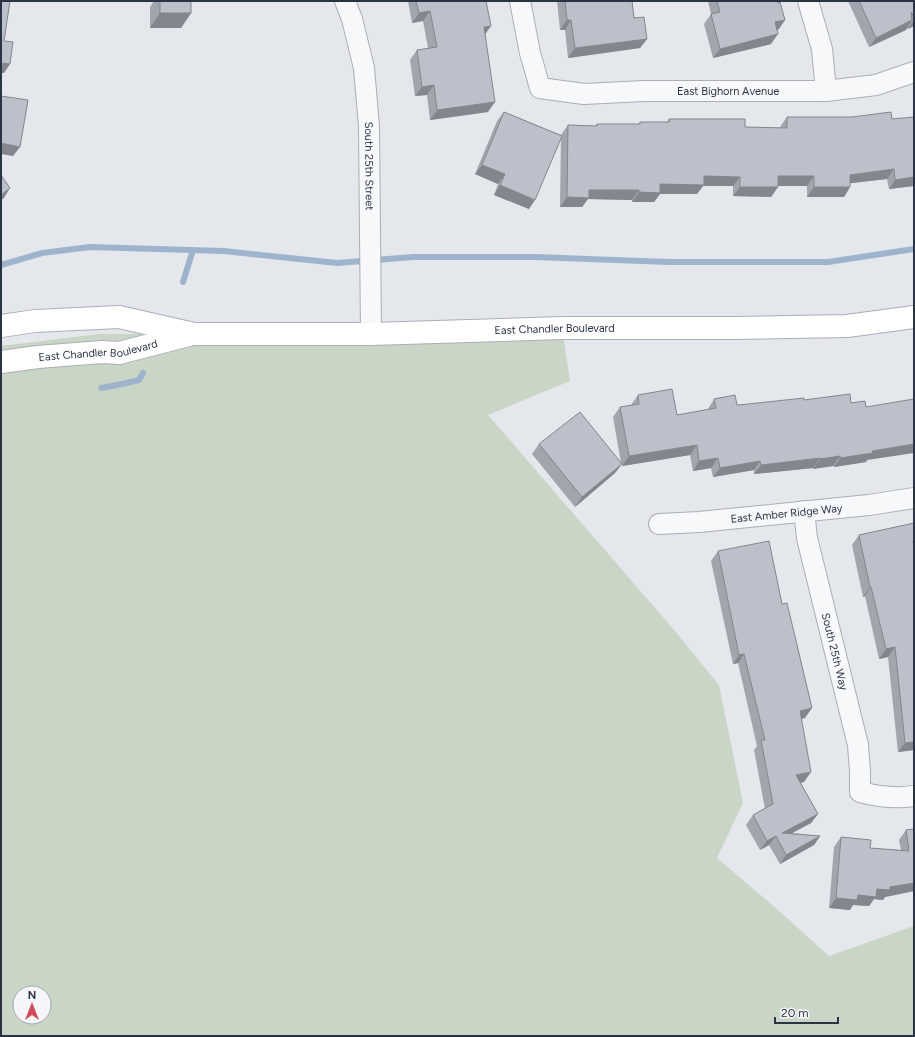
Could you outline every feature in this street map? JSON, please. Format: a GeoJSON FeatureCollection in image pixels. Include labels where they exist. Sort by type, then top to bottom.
{"type":"FeatureCollection","features":[{"type":"Feature","properties":{"kind":"main road","name":"East Chandler Boulevard"},"geometry":{"type":"LineString","coordinates":[[1,326],[35,321],[119,317],[194,334],[371,334],[562,328],[736,328],[848,326],[914,317]]}},
{"type":"Feature","properties":{"kind":"main road","name":"East Chandler Boulevard"},"geometry":{"type":"LineString","coordinates":[[1,362],[38,357],[102,352],[119,353],[194,334]]}},
{"type":"Feature","properties":{"kind":"street","name":"South 25th Street"},"geometry":{"type":"LineString","coordinates":[[345,1],[352,19],[364,68],[369,126],[371,334]]}},
{"type":"Feature","properties":{"kind":"street","name":"East Bighorn Avenue"},"geometry":{"type":"LineString","coordinates":[[520,1],[530,53],[540,88],[584,94],[644,91],[826,90],[876,85],[914,72]]}},
{"type":"Feature","properties":{"kind":"street"},"geometry":{"type":"LineString","coordinates":[[808,1],[822,48],[826,90]]}},
{"type":"Feature","properties":{"kind":"street","name":"East Amber Ridge Way"},"geometry":{"type":"LineString","coordinates":[[659,524],[698,522],[869,505],[914,498]]}},
{"type":"Feature","properties":{"kind":"street","name":"South 25th Way"},"geometry":{"type":"LineString","coordinates":[[804,511],[807,538],[858,745],[860,792],[880,797],[902,798],[914,796]]}},
{"type":"Feature","properties":{"kind":"green space"},"geometry":{"type":"Polygon","coordinates":[[[562,328],[570,381],[488,415],[675,631],[719,685],[743,803],[717,858],[829,956],[914,926],[914,1036],[1,1036],[1,346],[100,334],[371,333],[562,328]]]}},
{"type":"Feature","properties":{"kind":"building"},"geometry":{"type":"Polygon","coordinates":[[[1,1],[10,1],[4,41],[13,42],[10,64],[3,63],[1,76],[1,1]]]}},
{"type":"Feature","properties":{"kind":"building"},"geometry":{"type":"Polygon","coordinates":[[[160,1],[191,1],[191,13],[160,13],[160,1]]]}},
{"type":"Feature","properties":{"kind":"building"},"geometry":{"type":"Polygon","coordinates":[[[416,1],[486,1],[491,26],[484,27],[495,102],[437,110],[434,85],[422,87],[417,50],[437,47],[430,11],[419,13],[416,1]]]}},
{"type":"Feature","properties":{"kind":"building"},"geometry":{"type":"Polygon","coordinates":[[[565,1],[632,1],[634,18],[644,17],[647,39],[575,48],[571,20],[567,20],[565,1]]]}},
{"type":"Feature","properties":{"kind":"building"},"geometry":{"type":"Polygon","coordinates":[[[717,1],[777,1],[778,3],[780,2],[785,20],[775,22],[778,34],[720,49],[711,14],[720,12],[717,1]]]}},
{"type":"Feature","properties":{"kind":"building"},"geometry":{"type":"Polygon","coordinates":[[[859,1],[914,1],[914,17],[911,12],[912,20],[876,38],[859,1]]]}},
{"type":"Feature","properties":{"kind":"building"},"geometry":{"type":"Polygon","coordinates":[[[1,96],[28,100],[20,147],[1,143],[1,96]]]}},
{"type":"Feature","properties":{"kind":"building"},"geometry":{"type":"Polygon","coordinates":[[[504,112],[562,136],[535,200],[500,185],[505,174],[482,165],[504,112]]]}},
{"type":"Feature","properties":{"kind":"building"},"geometry":{"type":"Polygon","coordinates":[[[891,112],[892,119],[914,117],[914,177],[895,180],[894,169],[850,175],[850,187],[814,187],[814,176],[778,176],[778,187],[740,187],[740,177],[704,176],[704,185],[660,184],[660,193],[639,192],[639,190],[589,190],[589,198],[567,197],[568,125],[597,126],[597,124],[640,124],[640,122],[669,122],[669,119],[745,119],[745,127],[787,128],[787,117],[852,117],[891,112]]]}},
{"type":"Feature","properties":{"kind":"building"},"geometry":{"type":"Polygon","coordinates":[[[1,175],[10,188],[1,195],[1,175]]]}},
{"type":"Feature","properties":{"kind":"building"},"geometry":{"type":"Polygon","coordinates":[[[672,389],[677,415],[716,408],[714,399],[735,395],[737,405],[804,398],[804,400],[850,394],[851,403],[865,401],[866,407],[914,399],[914,444],[872,451],[873,453],[840,458],[840,456],[761,465],[760,461],[720,468],[718,458],[699,461],[697,445],[629,456],[620,407],[639,404],[638,395],[672,389]]]}},
{"type":"Feature","properties":{"kind":"building"},"geometry":{"type":"Polygon","coordinates":[[[580,412],[622,464],[582,497],[539,444],[580,412]]]}},
{"type":"Feature","properties":{"kind":"building"},"geometry":{"type":"Polygon","coordinates":[[[914,523],[914,742],[905,743],[895,647],[886,649],[870,587],[859,535],[914,523]]]}},
{"type":"Feature","properties":{"kind":"building"},"geometry":{"type":"Polygon","coordinates":[[[769,541],[782,604],[787,603],[812,708],[800,711],[811,772],[796,775],[818,814],[782,833],[820,836],[786,855],[776,836],[767,841],[753,815],[773,804],[761,740],[765,740],[744,654],[739,655],[718,551],[769,541]]]}},
{"type":"Feature","properties":{"kind":"building"},"geometry":{"type":"Polygon","coordinates":[[[914,829],[914,883],[890,887],[890,890],[877,889],[876,897],[858,895],[857,900],[836,898],[841,837],[871,840],[870,848],[909,851],[906,830],[914,829]]]}},
{"type":"Feature","properties":{"kind":"waterway"},"geometry":{"type":"LineString","coordinates":[[1,265],[42,253],[90,247],[224,251],[337,263],[413,257],[535,257],[669,262],[828,262],[914,249]]}},
{"type":"Feature","properties":{"kind":"waterway"},"geometry":{"type":"LineString","coordinates":[[183,282],[193,250]]}},
{"type":"Feature","properties":{"kind":"waterway"},"geometry":{"type":"LineString","coordinates":[[101,388],[139,380],[143,373]]}}]}
